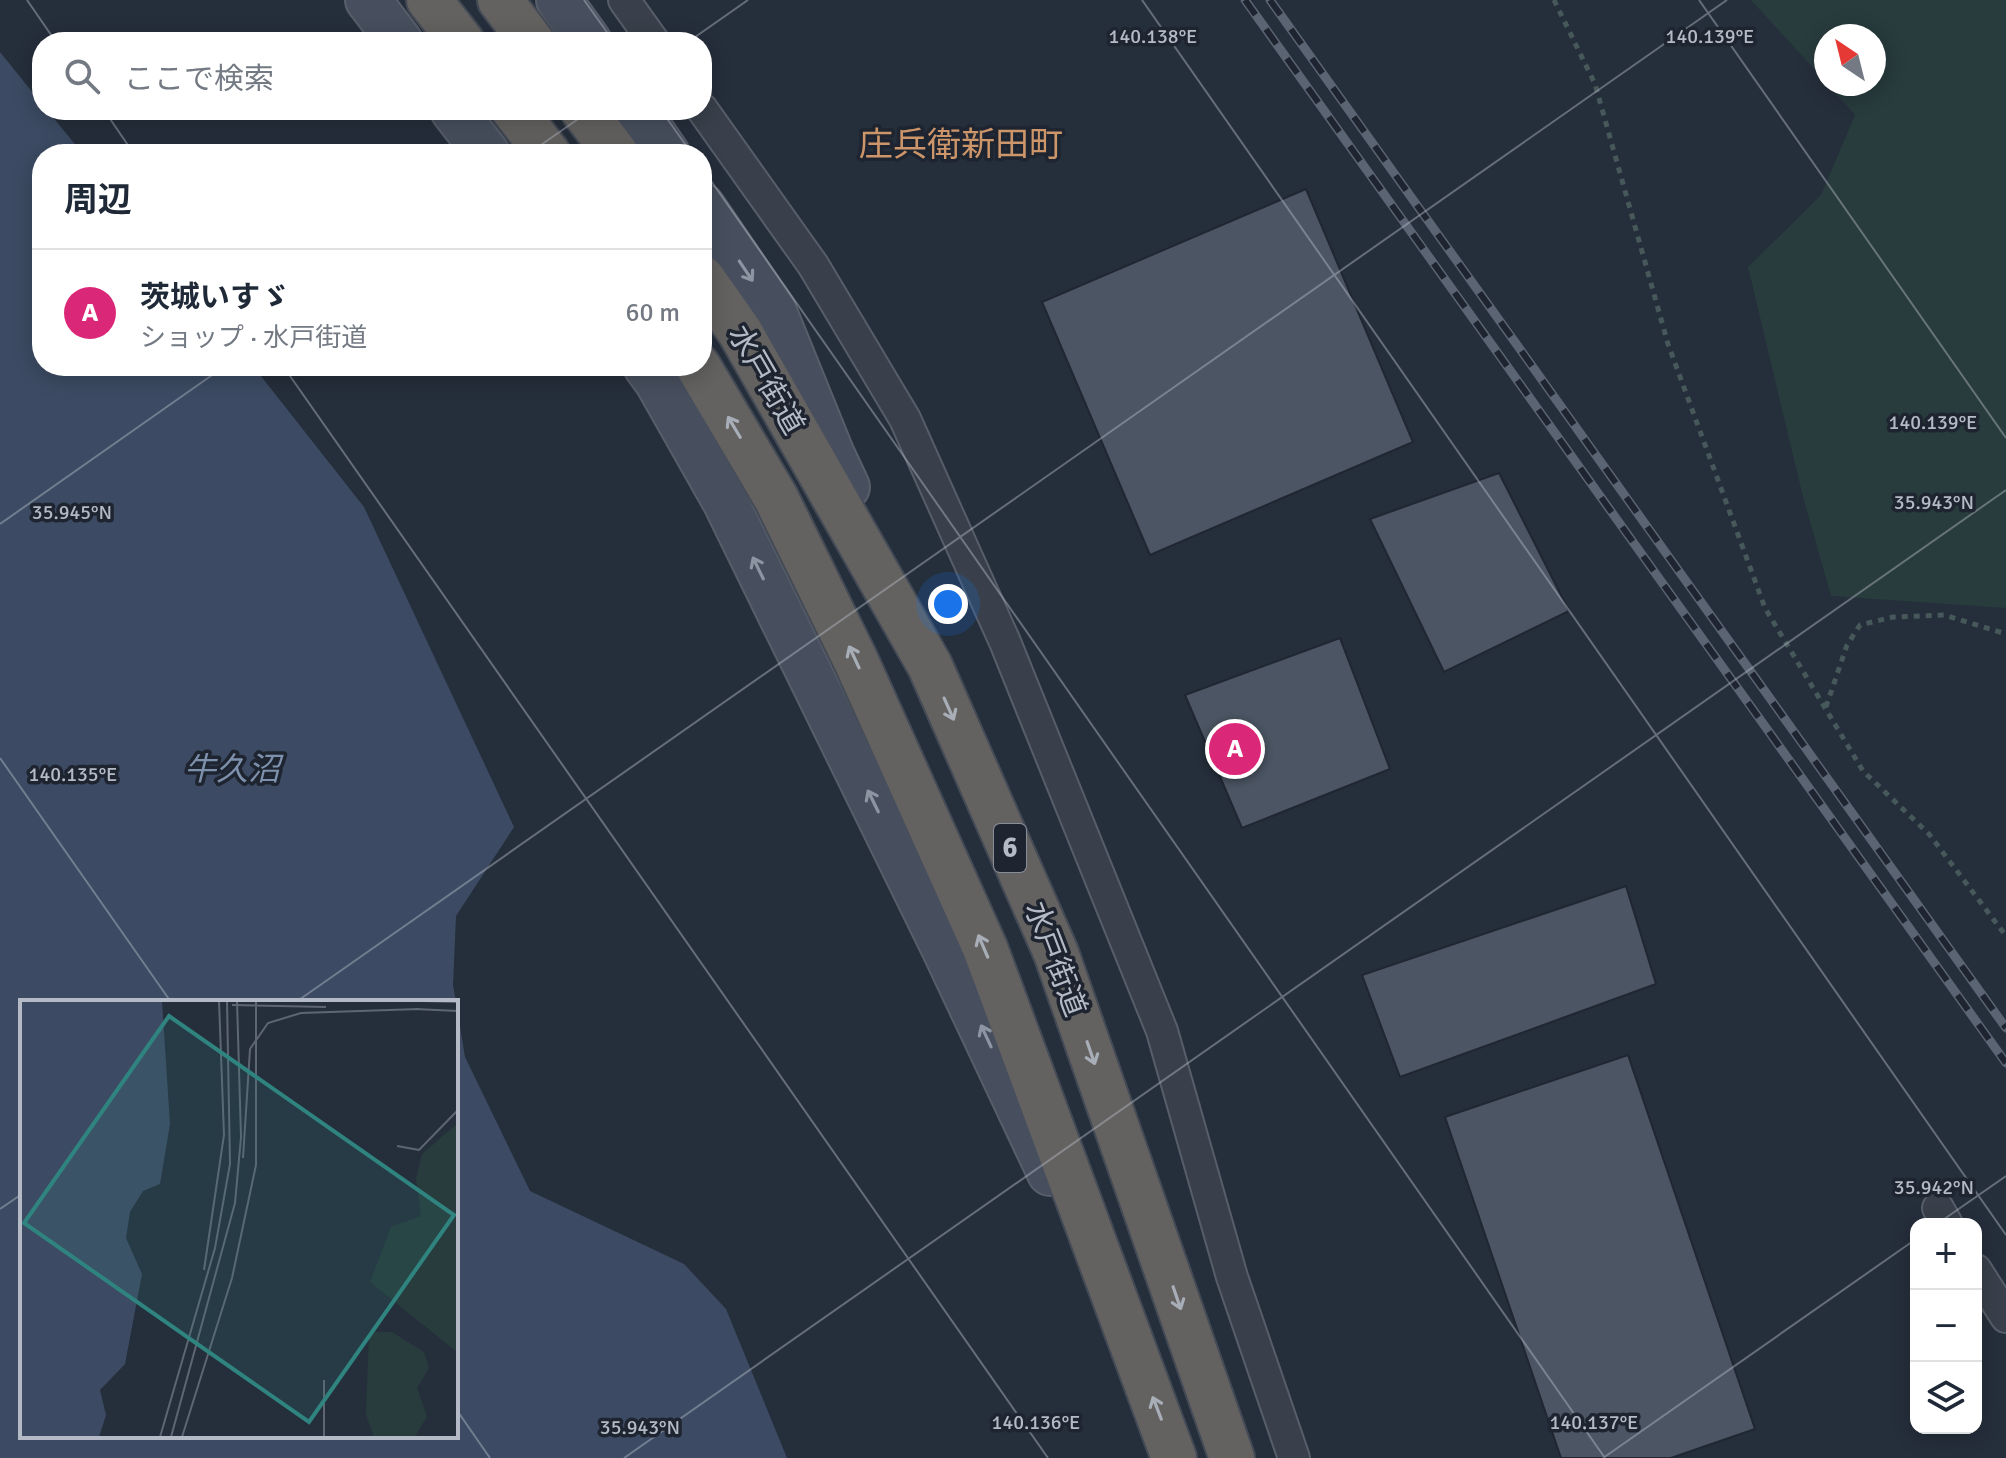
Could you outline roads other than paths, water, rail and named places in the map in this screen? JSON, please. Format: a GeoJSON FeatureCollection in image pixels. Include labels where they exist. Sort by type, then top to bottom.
{"type":"FeatureCollection","features":[{"type":"Feature","properties":{"kind":"highway"},"geometry":{"type":"LineString","coordinates":[[429,0],[454,32]]}},
{"type":"Feature","properties":{"kind":"highway"},"geometry":{"type":"LineString","coordinates":[[500,0],[524,32]]}},
{"type":"Feature","properties":{"kind":"highway"},"geometry":{"type":"LineString","coordinates":[[522,120],[540,144]]}},
{"type":"Feature","properties":{"kind":"highway"},"geometry":{"type":"LineString","coordinates":[[590,120],[608,144]]}},
{"type":"Feature","properties":{"kind":"highway","name":"水戸街道"},"geometry":{"type":"LineString","coordinates":[[712,292],[740,332],[930,666],[1056,953],[1232,1458]]}},
{"type":"Feature","properties":{"kind":"highway","name":"水戸街道"},"geometry":{"type":"LineString","coordinates":[[704,376],[776,498],[856,661],[985,948],[1174,1458]]}},
{"type":"Feature","properties":{"kind":"main road"},"geometry":{"type":"LineString","coordinates":[[368,0],[392,32]]}},
{"type":"Feature","properties":{"kind":"main road"},"geometry":{"type":"LineString","coordinates":[[559,0],[582,32]]}},
{"type":"Feature","properties":{"kind":"main road"},"geometry":{"type":"LineString","coordinates":[[461,120],[479,144]]}},
{"type":"Feature","properties":{"kind":"main road"},"geometry":{"type":"LineString","coordinates":[[644,120],[660,144]]}},
{"type":"Feature","properties":{"kind":"main road"},"geometry":{"type":"LineString","coordinates":[[712,221],[774,312],[832,455],[930,666]]}},
{"type":"Feature","properties":{"kind":"main road"},"geometry":{"type":"LineString","coordinates":[[653,376],[725,501],[759,569],[944,948],[1138,1360]]}},
{"type":"Feature","properties":{"kind":"street"},"geometry":{"type":"LineString","coordinates":[[624,0],[647,32]]}},
{"type":"Feature","properties":{"kind":"street"},"geometry":{"type":"LineString","coordinates":[[710,120],[813,265],[905,419],[1005,642],[1162,1031],[1232,1277],[1294,1458]]}},
{"type":"Feature","properties":{"kind":"street"},"geometry":{"type":"LineString","coordinates":[[1982,1279],[2006,1317]]}},
{"type":"Feature","properties":{"kind":"water","name":"牛久沼"},"geometry":{"type":"Polygon","coordinates":[[[0,52],[32,92],[32,120],[55,120],[75,144],[32,144],[32,376],[261,376],[364,507],[514,827],[456,916],[453,985],[456,1000],[20,1000],[20,1438],[458,1438],[458,1014],[465,1057],[530,1191],[684,1264],[726,1309],[787,1458],[0,1458],[0,52]]]}},
{"type":"Feature","properties":{"kind":"railway"},"geometry":{"type":"LineString","coordinates":[[1245,0],[2006,1063]]}},
{"type":"Feature","properties":{"kind":"railway"},"geometry":{"type":"LineString","coordinates":[[1270,0],[2006,1028]]}},
{"type":"Feature","properties":{"kind":"place","name":"茨城いすゞ"},"geometry":{"type":"Point","coordinates":[1235,749]}},
{"type":"Feature","properties":{"kind":"district","name":"庄兵衛新田町"},"geometry":{"type":"Point","coordinates":[961,145]}}]}
